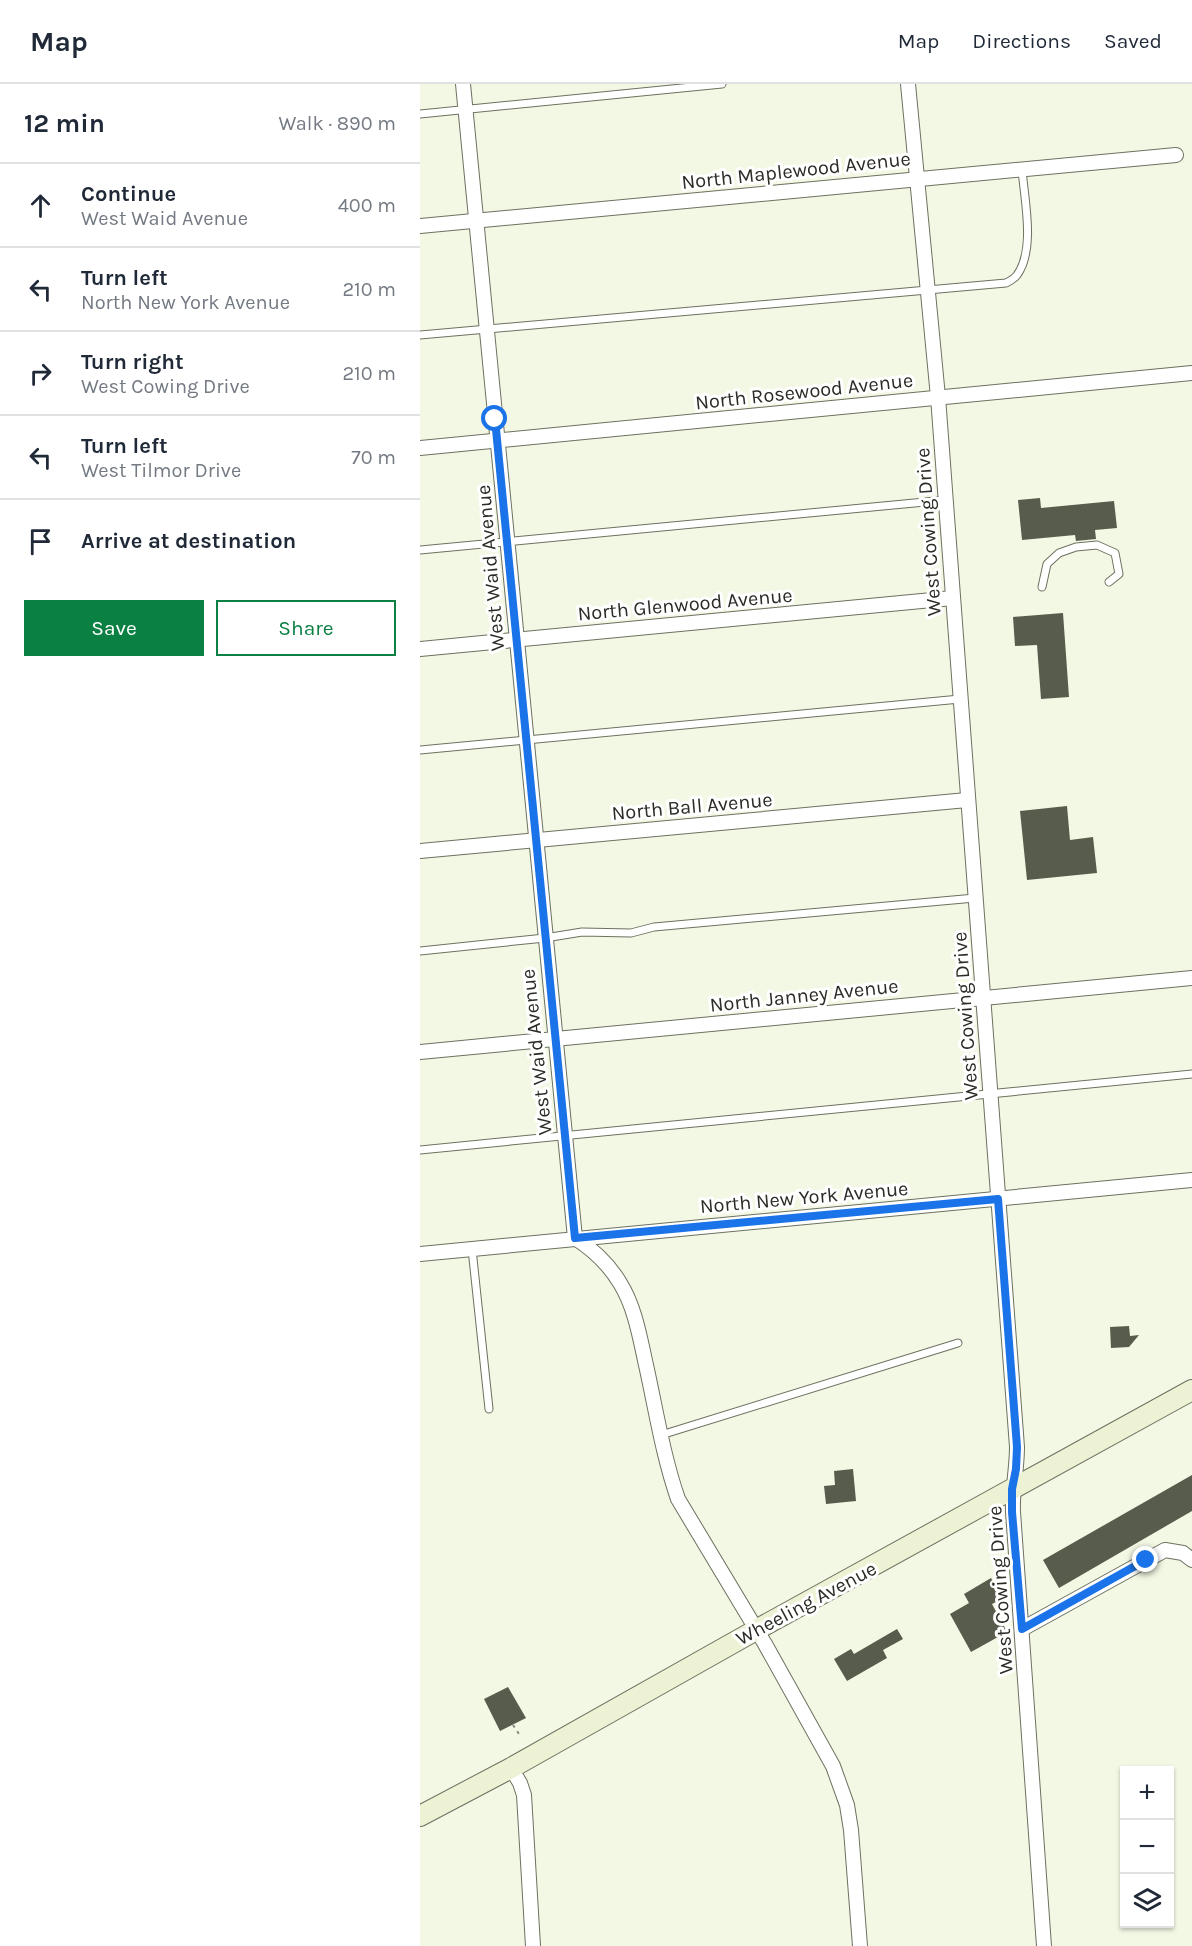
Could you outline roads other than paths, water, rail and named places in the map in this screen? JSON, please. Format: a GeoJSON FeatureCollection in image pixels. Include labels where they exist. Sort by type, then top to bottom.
{"type":"FeatureCollection","features":[{"type":"Feature","properties":{"kind":"main road","name":"Wheeling Avenue"},"geometry":{"type":"LineString","coordinates":[[420,1816],[511,1768],[1192,1390]]}},
{"type":"Feature","properties":{"kind":"street","name":"West Waid Avenue"},"geometry":{"type":"LineString","coordinates":[[463,84],[515,640],[575,1238]]}},
{"type":"Feature","properties":{"kind":"street","name":"West Cowing Drive"},"geometry":{"type":"LineString","coordinates":[[908,84],[938,397],[1017,1447],[1012,1489],[1044,1946]]}},
{"type":"Feature","properties":{"kind":"street","name":"North Maplewood Avenue"},"geometry":{"type":"LineString","coordinates":[[420,226],[1176,155]]}},
{"type":"Feature","properties":{"kind":"street","name":"North Rosewood Avenue"},"geometry":{"type":"LineString","coordinates":[[420,448],[1192,373]]}},
{"type":"Feature","properties":{"kind":"street","name":"North Glenwood Avenue"},"geometry":{"type":"LineString","coordinates":[[420,649],[953,598]]}},
{"type":"Feature","properties":{"kind":"street","name":"North Ball Avenue"},"geometry":{"type":"LineString","coordinates":[[420,851],[967,800]]}},
{"type":"Feature","properties":{"kind":"street","name":"North Janney Avenue"},"geometry":{"type":"LineString","coordinates":[[420,1052],[1192,978]]}},
{"type":"Feature","properties":{"kind":"street","name":"North New York Avenue"},"geometry":{"type":"LineString","coordinates":[[420,1254],[1192,1180]]}},
{"type":"Feature","properties":{"kind":"street"},"geometry":{"type":"LineString","coordinates":[[575,1238],[602,1258],[621,1285],[639,1334],[670,1478],[678,1499],[827,1754],[843,1792],[851,1830],[860,1946]]}},
{"type":"Feature","properties":{"kind":"street"},"geometry":{"type":"LineString","coordinates":[[1022,1629],[1165,1550],[1183,1553],[1192,1560]]}},
{"type":"Feature","properties":{"kind":"street"},"geometry":{"type":"LineString","coordinates":[[511,1768],[524,1795],[533,1946]]}},
{"type":"Feature","properties":{"kind":"lane"},"geometry":{"type":"LineString","coordinates":[[420,114],[722,84]]}},
{"type":"Feature","properties":{"kind":"lane"},"geometry":{"type":"LineString","coordinates":[[420,335],[1006,283],[1017,275],[1025,257],[1028,238],[1022,169]]}},
{"type":"Feature","properties":{"kind":"lane"},"geometry":{"type":"LineString","coordinates":[[420,550],[946,500]]}},
{"type":"Feature","properties":{"kind":"lane"},"geometry":{"type":"LineString","coordinates":[[1042,587],[1047,564],[1059,552],[1076,547],[1097,546],[1115,553],[1119,574],[1109,582]]}},
{"type":"Feature","properties":{"kind":"lane"},"geometry":{"type":"LineString","coordinates":[[420,750],[960,699]]}},
{"type":"Feature","properties":{"kind":"lane"},"geometry":{"type":"LineString","coordinates":[[420,951],[582,932],[631,933],[654,927],[975,898]]}},
{"type":"Feature","properties":{"kind":"lane"},"geometry":{"type":"LineString","coordinates":[[420,1150],[1192,1074]]}},
{"type":"Feature","properties":{"kind":"lane"},"geometry":{"type":"LineString","coordinates":[[472,1249],[489,1409]]}},
{"type":"Feature","properties":{"kind":"lane"},"geometry":{"type":"LineString","coordinates":[[661,1435],[958,1343]]}}]}
